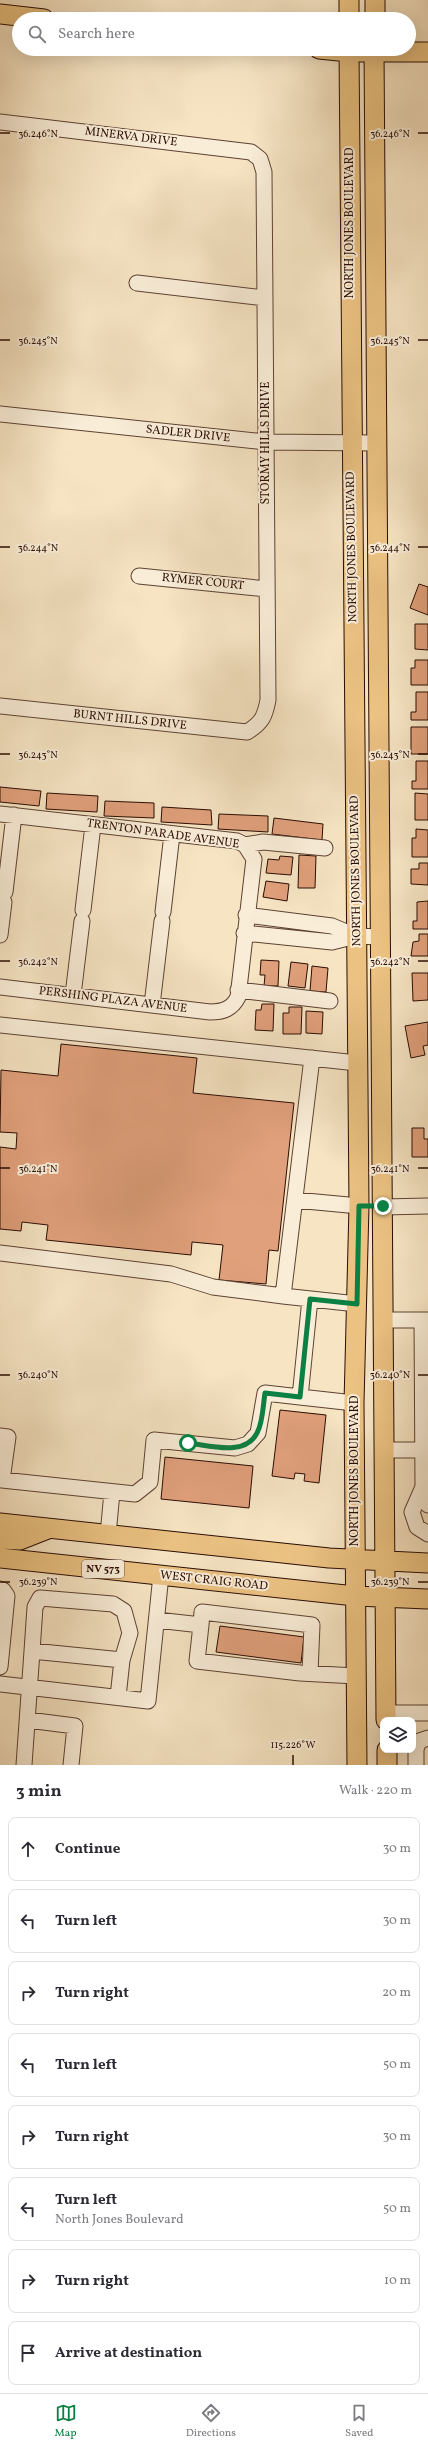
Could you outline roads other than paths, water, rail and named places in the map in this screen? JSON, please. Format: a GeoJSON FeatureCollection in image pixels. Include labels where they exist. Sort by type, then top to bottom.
{"type":"FeatureCollection","features":[{"type":"Feature","properties":{"kind":"main road"},"geometry":{"type":"LineString","coordinates":[[349,0],[349,12]]}},
{"type":"Feature","properties":{"kind":"main road"},"geometry":{"type":"LineString","coordinates":[[374,12],[375,0]]}},
{"type":"Feature","properties":{"kind":"main road"},"geometry":{"type":"LineString","coordinates":[[0,14],[12,15]]}},
{"type":"Feature","properties":{"kind":"main road"},"geometry":{"type":"LineString","coordinates":[[416,52],[428,52]]}},
{"type":"Feature","properties":{"kind":"main road","name":"NORTH JONES BOULEVARD"},"geometry":{"type":"LineString","coordinates":[[349,56],[351,442],[359,1206],[354,1403],[357,1765]]}},
{"type":"Feature","properties":{"kind":"main road","name":"NORTH JONES BOULEVARD"},"geometry":{"type":"LineString","coordinates":[[374,56],[386,1716]]}},
{"type":"Feature","properties":{"kind":"main road"},"geometry":{"type":"LineString","coordinates":[[359,1206],[383,1206]]}},
{"type":"Feature","properties":{"kind":"main road"},"geometry":{"type":"LineString","coordinates":[[0,1523],[356,1560],[428,1563]]}},
{"type":"Feature","properties":{"kind":"main road"},"geometry":{"type":"LineString","coordinates":[[0,1539],[20,1540],[49,1528]]}},
{"type":"Feature","properties":{"kind":"main road","name":"WEST CRAIG ROAD"},"geometry":{"type":"LineString","coordinates":[[0,1558],[356,1596],[428,1599]]}},
{"type":"Feature","properties":{"kind":"main road"},"geometry":{"type":"LineString","coordinates":[[357,1727],[368,1765]]}},
{"type":"Feature","properties":{"kind":"main road"},"geometry":{"type":"LineString","coordinates":[[387,1753],[387,1765]]}},
{"type":"Feature","properties":{"kind":"street","name":"MINERVA DRIVE"},"geometry":{"type":"LineString","coordinates":[[0,122],[251,152],[260,159]]}},
{"type":"Feature","properties":{"kind":"street","name":"STORMY HILLS DRIVE"},"geometry":{"type":"LineString","coordinates":[[258,726],[265,716],[268,700],[264,172],[260,159]]}},
{"type":"Feature","properties":{"kind":"street"},"geometry":{"type":"LineString","coordinates":[[136,283],[265,298]]}},
{"type":"Feature","properties":{"kind":"street","name":"SADLER DRIVE"},"geometry":{"type":"LineString","coordinates":[[0,414],[266,442],[376,443]]}},
{"type":"Feature","properties":{"kind":"street","name":"RYMER COURT"},"geometry":{"type":"LineString","coordinates":[[139,576],[267,589]]}},
{"type":"Feature","properties":{"kind":"street","name":"BURNT HILLS DRIVE"},"geometry":{"type":"LineString","coordinates":[[0,706],[247,732],[258,726]]}},
{"type":"Feature","properties":{"kind":"street"},"geometry":{"type":"LineString","coordinates":[[0,935],[4,897],[7,814]]}},
{"type":"Feature","properties":{"kind":"street","name":"TRENTON PARADE AVENUE"},"geometry":{"type":"LineString","coordinates":[[7,814],[237,842],[245,845],[263,842],[325,848]]}},
{"type":"Feature","properties":{"kind":"street"},"geometry":{"type":"LineString","coordinates":[[73,996],[93,824]]}},
{"type":"Feature","properties":{"kind":"street"},"geometry":{"type":"LineString","coordinates":[[152,1005],[172,834]]}},
{"type":"Feature","properties":{"kind":"street"},"geometry":{"type":"LineString","coordinates":[[245,845],[254,859],[238,990],[330,1001]]}},
{"type":"Feature","properties":{"kind":"street"},"geometry":{"type":"LineString","coordinates":[[246,915],[332,926],[356,936]]}},
{"type":"Feature","properties":{"kind":"street"},"geometry":{"type":"LineString","coordinates":[[244,933],[332,942],[356,936],[381,937]]}},
{"type":"Feature","properties":{"kind":"street","name":"PERSHING PLAZA AVENUE"},"geometry":{"type":"LineString","coordinates":[[0,987],[210,1012],[226,1010],[235,1002],[238,990]]}},
{"type":"Feature","properties":{"kind":"street"},"geometry":{"type":"LineString","coordinates":[[0,1025],[357,1062]]}},
{"type":"Feature","properties":{"kind":"street"},"geometry":{"type":"LineString","coordinates":[[283,1296],[312,1058]]}},
{"type":"Feature","properties":{"kind":"street"},"geometry":{"type":"LineString","coordinates":[[295,1200],[359,1206]]}},
{"type":"Feature","properties":{"kind":"street"},"geometry":{"type":"LineString","coordinates":[[383,1206],[428,1206]]}},
{"type":"Feature","properties":{"kind":"street"},"geometry":{"type":"LineString","coordinates":[[0,1253],[171,1274],[213,1288],[357,1304]]}},
{"type":"Feature","properties":{"kind":"street"},"geometry":{"type":"LineString","coordinates":[[300,1397],[310,1299]]}},
{"type":"Feature","properties":{"kind":"street"},"geometry":{"type":"LineString","coordinates":[[384,1320],[425,1320],[423,1450],[428,1505]]}},
{"type":"Feature","properties":{"kind":"street"},"geometry":{"type":"LineString","coordinates":[[0,1436],[8,1438],[2,1480],[135,1494],[150,1482],[154,1440],[235,1448],[248,1444],[258,1432],[265,1393],[354,1403]]}},
{"type":"Feature","properties":{"kind":"street"},"geometry":{"type":"LineString","coordinates":[[385,1450],[423,1450]]}},
{"type":"Feature","properties":{"kind":"street"},"geometry":{"type":"LineString","coordinates":[[426,1488],[412,1512],[417,1527],[428,1534]]}},
{"type":"Feature","properties":{"kind":"street"},"geometry":{"type":"LineString","coordinates":[[108,1535],[112,1492]]}},
{"type":"Feature","properties":{"kind":"street"},"geometry":{"type":"LineString","coordinates":[[0,1684],[148,1700],[161,1575]]}},
{"type":"Feature","properties":{"kind":"street"},"geometry":{"type":"LineString","coordinates":[[0,1589],[3,1590],[8,1596],[0,1663]]}},
{"type":"Feature","properties":{"kind":"street"},"geometry":{"type":"LineString","coordinates":[[24,1765],[31,1688],[35,1607],[40,1598],[113,1604],[124,1611],[130,1633],[124,1654],[118,1697]]}},
{"type":"Feature","properties":{"kind":"street"},"geometry":{"type":"LineString","coordinates":[[310,1673],[312,1625],[202,1612],[197,1661],[310,1673],[356,1676]]}},
{"type":"Feature","properties":{"kind":"street"},"geometry":{"type":"LineString","coordinates":[[157,1620],[201,1625]]}},
{"type":"Feature","properties":{"kind":"street"},"geometry":{"type":"LineString","coordinates":[[32,1651],[124,1654]]}},
{"type":"Feature","properties":{"kind":"street"},"geometry":{"type":"LineString","coordinates":[[386,1716],[428,1713]]}},
{"type":"Feature","properties":{"kind":"street"},"geometry":{"type":"LineString","coordinates":[[28,1720],[75,1726],[71,1765]]}},
{"type":"Feature","properties":{"kind":"street"},"geometry":{"type":"LineString","coordinates":[[416,1765],[416,1748],[419,1742],[428,1738]]}}]}
